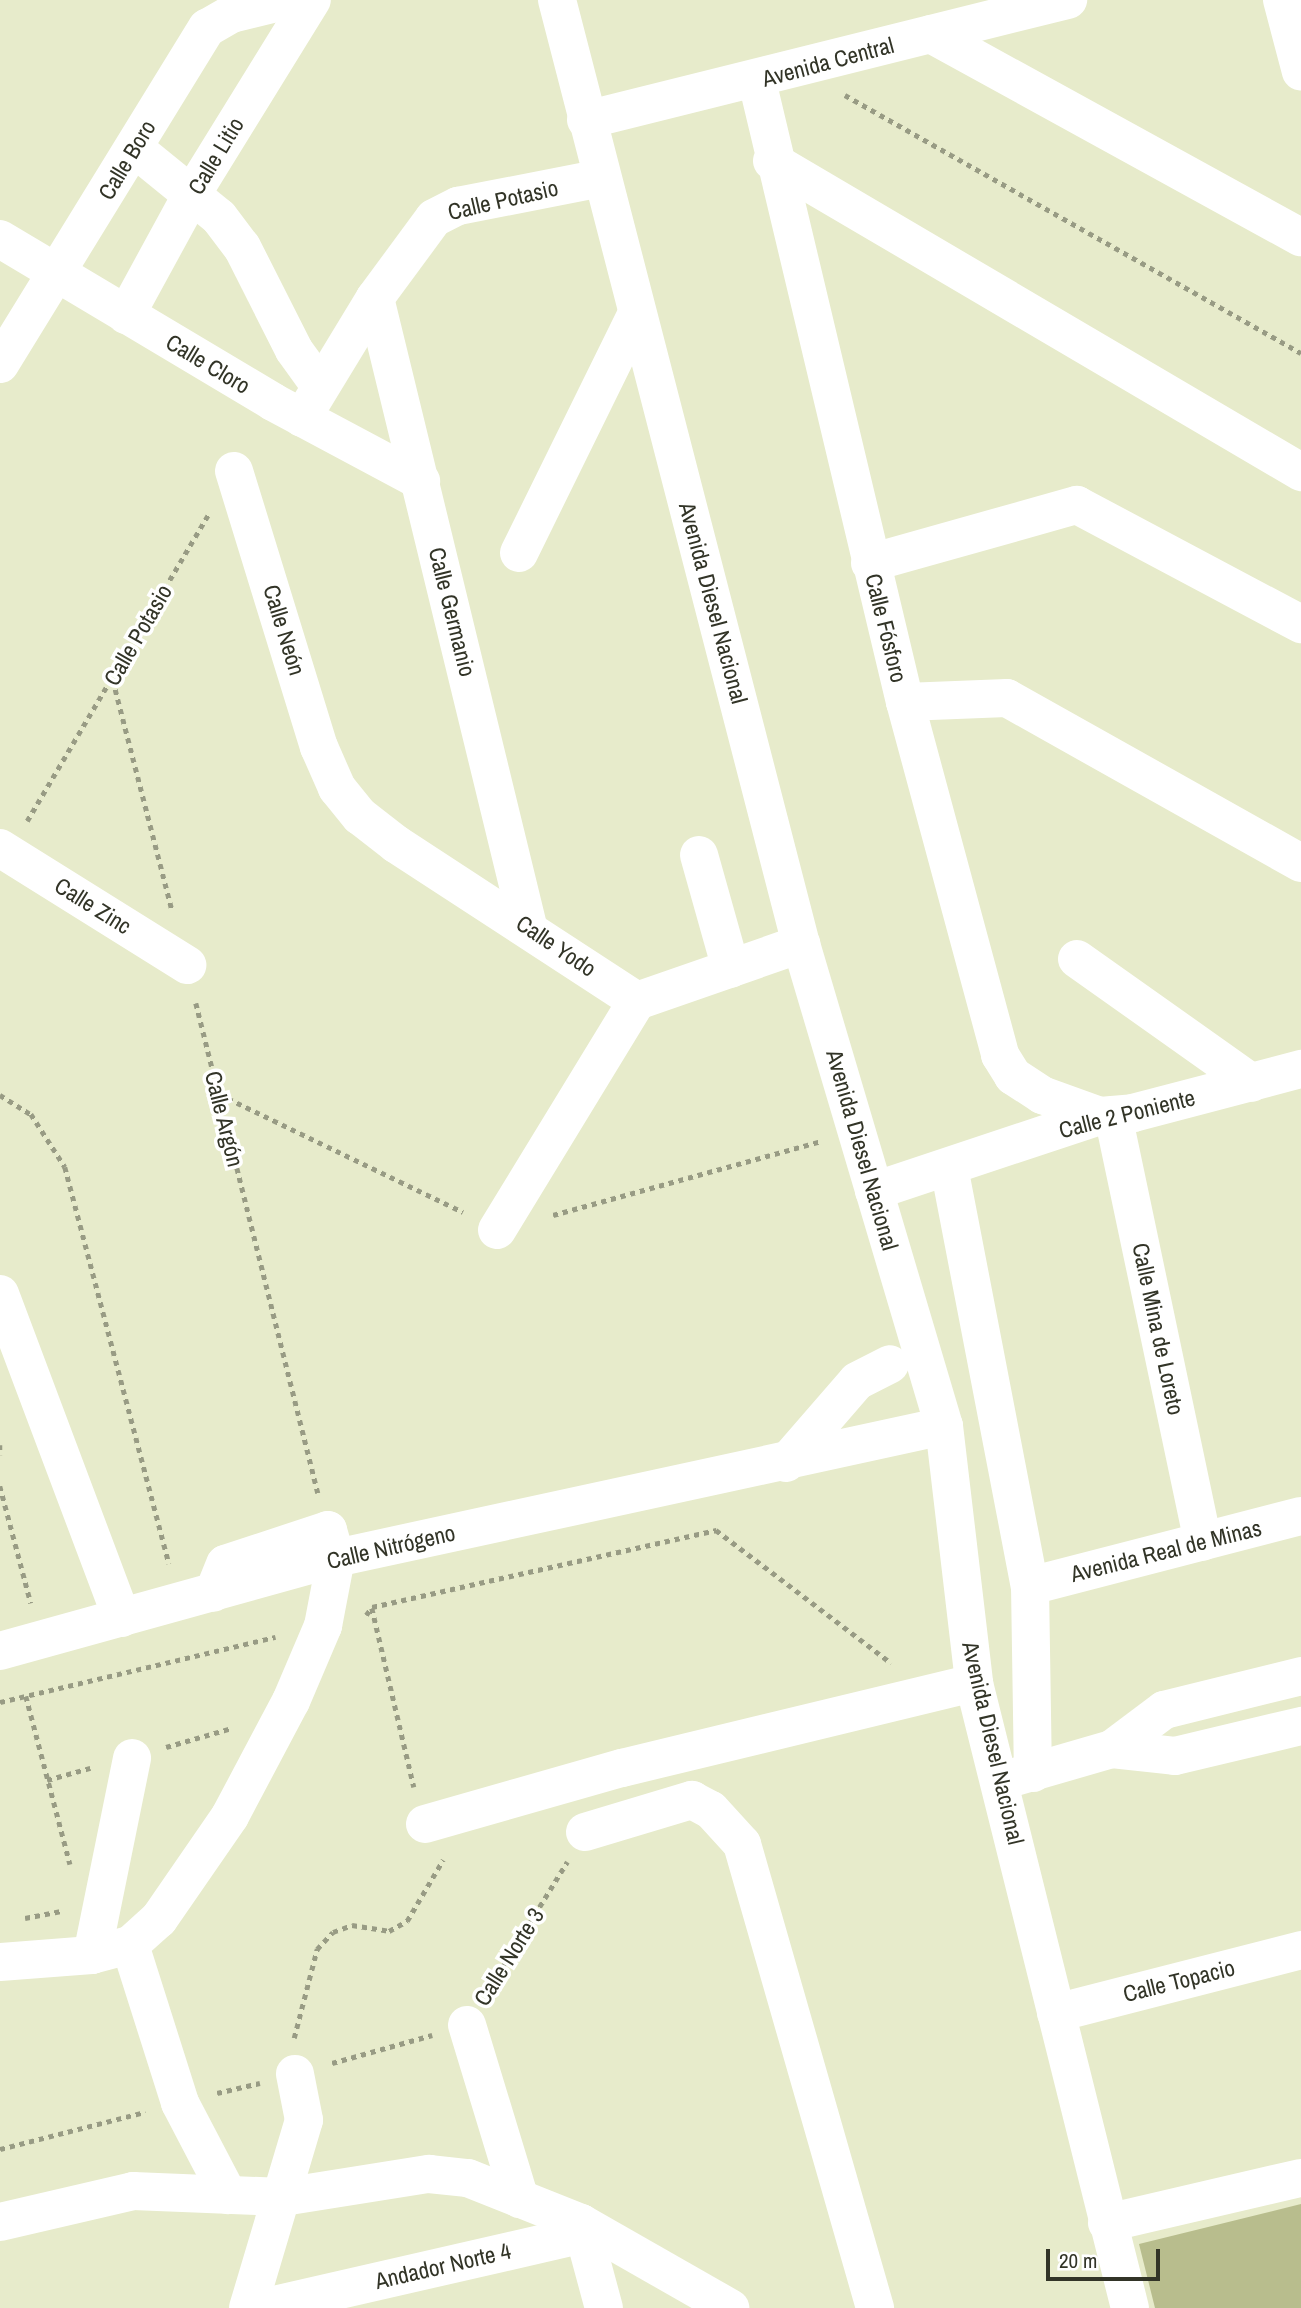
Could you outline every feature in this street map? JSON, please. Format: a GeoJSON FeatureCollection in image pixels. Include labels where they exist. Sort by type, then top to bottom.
{"type":"FeatureCollection","features":[{"type":"Feature","properties":{"kind":"street","name":"Calle Boro"},"geometry":{"type":"LineString","coordinates":[[0,364],[59,274],[207,28],[231,14],[288,0]]}},
{"type":"Feature","properties":{"kind":"street","name":"Calle Litio"},"geometry":{"type":"LineString","coordinates":[[126,315],[192,194],[312,0]]}},
{"type":"Feature","properties":{"kind":"street","name":"Avenida Diesel Nacional"},"geometry":{"type":"LineString","coordinates":[[557,0],[802,944],[944,1426],[974,1683],[1016,1777],[1056,2013],[1130,2308]]}},
{"type":"Feature","properties":{"kind":"street","name":"Avenida Central"},"geometry":{"type":"LineString","coordinates":[[586,120],[802,70],[1068,0]]}},
{"type":"Feature","properties":{"kind":"street"},"geometry":{"type":"LineString","coordinates":[[1282,0],[1301,72]]}},
{"type":"Feature","properties":{"kind":"street"},"geometry":{"type":"LineString","coordinates":[[931,34],[1301,237]]}},
{"type":"Feature","properties":{"kind":"street","name":"Calle Fósforo"},"geometry":{"type":"LineString","coordinates":[[757,81],[772,161],[870,563],[1000,1055],[1013,1076],[1042,1095],[1107,1115]]}},
{"type":"Feature","properties":{"kind":"street"},"geometry":{"type":"LineString","coordinates":[[134,148],[192,194],[242,247],[294,351],[320,386]]}},
{"type":"Feature","properties":{"kind":"street"},"geometry":{"type":"LineString","coordinates":[[772,161],[1301,472]]}},
{"type":"Feature","properties":{"kind":"street","name":"Calle Potasio"},"geometry":{"type":"LineString","coordinates":[[302,418],[375,298],[443,211],[602,178]]}},
{"type":"Feature","properties":{"kind":"street","name":"Calle Cloro"},"geometry":{"type":"LineString","coordinates":[[0,239],[302,418],[421,481]]}},
{"type":"Feature","properties":{"kind":"street","name":"Calle Germanio"},"geometry":{"type":"LineString","coordinates":[[375,298],[528,926]]}},
{"type":"Feature","properties":{"kind":"street"},"geometry":{"type":"LineString","coordinates":[[519,553],[637,313]]}},
{"type":"Feature","properties":{"kind":"street","name":"Calle Neón"},"geometry":{"type":"LineString","coordinates":[[234,471],[319,747],[337,788]]}},
{"type":"Feature","properties":{"kind":"street"},"geometry":{"type":"LineString","coordinates":[[870,563],[1077,505],[1301,624]]}},
{"type":"Feature","properties":{"kind":"street"},"geometry":{"type":"LineString","coordinates":[[905,702],[1007,698],[1301,863]]}},
{"type":"Feature","properties":{"kind":"street","name":"Calle Yodo"},"geometry":{"type":"LineString","coordinates":[[337,788],[360,816],[396,844],[528,926],[637,1001]]}},
{"type":"Feature","properties":{"kind":"street","name":"Calle Zinc"},"geometry":{"type":"LineString","coordinates":[[4,851],[187,965]]}},
{"type":"Feature","properties":{"kind":"street"},"geometry":{"type":"LineString","coordinates":[[699,855],[731,969]]}},
{"type":"Feature","properties":{"kind":"street"},"geometry":{"type":"LineString","coordinates":[[498,1230],[637,1001],[802,944]]}},
{"type":"Feature","properties":{"kind":"street"},"geometry":{"type":"LineString","coordinates":[[1077,959],[1252,1083]]}},
{"type":"Feature","properties":{"kind":"street","name":"Calle 2 Poniente"},"geometry":{"type":"LineString","coordinates":[[874,1191],[1107,1115],[1252,1083],[1301,1069]]}},
{"type":"Feature","properties":{"kind":"street","name":"Calle Mina de Loreto"},"geometry":{"type":"LineString","coordinates":[[1107,1115],[1203,1542]]}},
{"type":"Feature","properties":{"kind":"street"},"geometry":{"type":"LineString","coordinates":[[949,1167],[1030,1586],[1016,1777],[1112,1749],[1164,1710],[1301,1676]]}},
{"type":"Feature","properties":{"kind":"street"},"geometry":{"type":"LineString","coordinates":[[0,1294],[121,1618]]}},
{"type":"Feature","properties":{"kind":"street"},"geometry":{"type":"LineString","coordinates":[[786,1462],[857,1381],[890,1364]]}},
{"type":"Feature","properties":{"kind":"street","name":"Calle Nitrógeno"},"geometry":{"type":"LineString","coordinates":[[0,1651],[196,1598],[332,1544],[786,1462],[944,1426]]}},
{"type":"Feature","properties":{"kind":"street","name":"Avenida Real de Minas"},"geometry":{"type":"LineString","coordinates":[[1030,1586],[1301,1516]]}},
{"type":"Feature","properties":{"kind":"street"},"geometry":{"type":"LineString","coordinates":[[0,1962],[92,1955],[130,1945],[159,1919],[230,1816],[291,1701],[323,1626],[332,1544]]}},
{"type":"Feature","properties":{"kind":"street"},"geometry":{"type":"LineString","coordinates":[[421,1811],[474,1808],[974,1683]]}},
{"type":"Feature","properties":{"kind":"street"},"geometry":{"type":"LineString","coordinates":[[1112,1749],[1175,1756],[1301,1726]]}},
{"type":"Feature","properties":{"kind":"street"},"geometry":{"type":"LineString","coordinates":[[92,1955],[132,1758]]}},
{"type":"Feature","properties":{"kind":"street"},"geometry":{"type":"LineString","coordinates":[[586,1832],[692,1800],[711,1810],[741,1844],[875,2308]]}},
{"type":"Feature","properties":{"kind":"street"},"geometry":{"type":"LineString","coordinates":[[130,1945],[180,2103],[228,2194]]}},
{"type":"Feature","properties":{"kind":"street","name":"Calle Topacio"},"geometry":{"type":"LineString","coordinates":[[1056,2013],[1301,1950]]}},
{"type":"Feature","properties":{"kind":"street","name":"Calle Norte 3"},"geometry":{"type":"LineString","coordinates":[[467,2025],[520,2199]]}},
{"type":"Feature","properties":{"kind":"street"},"geometry":{"type":"LineString","coordinates":[[248,2308],[284,2197],[304,2120],[295,2074]]}},
{"type":"Feature","properties":{"kind":"street"},"geometry":{"type":"LineString","coordinates":[[0,2222],[41,2209],[133,2191],[284,2197],[429,2174],[468,2178],[583,2229],[730,2308]]}},
{"type":"Feature","properties":{"kind":"street"},"geometry":{"type":"LineString","coordinates":[[1107,2222],[1301,2178]]}},
{"type":"Feature","properties":{"kind":"street"},"geometry":{"type":"LineString","coordinates":[[0,2190],[41,2209]]}},
{"type":"Feature","properties":{"kind":"street"},"geometry":{"type":"LineString","coordinates":[[583,2229],[604,2308]]}},
{"type":"Feature","properties":{"kind":"street","name":"Andador Norte 4"},"geometry":{"type":"LineString","coordinates":[[261,2308],[583,2229]]}},
{"type":"Feature","properties":{"kind":"path"},"geometry":{"type":"LineString","coordinates":[[802,70],[1301,353]]}},
{"type":"Feature","properties":{"kind":"path","name":"Calle Potasio"},"geometry":{"type":"LineString","coordinates":[[4,851],[113,680],[234,471]]}},
{"type":"Feature","properties":{"kind":"path","name":"Calle Argón"},"geometry":{"type":"LineString","coordinates":[[113,680],[332,1544]]}},
{"type":"Feature","properties":{"kind":"path"},"geometry":{"type":"LineString","coordinates":[[218,1094],[498,1230],[825,1140]]}},
{"type":"Feature","properties":{"kind":"path"},"geometry":{"type":"LineString","coordinates":[[0,1095],[32,1114],[65,1167],[196,1598]]}},
{"type":"Feature","properties":{"kind":"path"},"geometry":{"type":"LineString","coordinates":[[0,1445],[0,1455]]}},
{"type":"Feature","properties":{"kind":"path"},"geometry":{"type":"LineString","coordinates":[[0,1486],[41,1639]]}},
{"type":"Feature","properties":{"kind":"path"},"geometry":{"type":"LineString","coordinates":[[421,1811],[372,1607],[704,1530],[716,1530],[930,1693]]}},
{"type":"Feature","properties":{"kind":"path"},"geometry":{"type":"LineString","coordinates":[[0,1702],[323,1626]]}},
{"type":"Feature","properties":{"kind":"path"},"geometry":{"type":"LineString","coordinates":[[26,1696],[72,1873]]}},
{"type":"Feature","properties":{"kind":"path"},"geometry":{"type":"LineString","coordinates":[[467,2025],[295,2074],[293,2028],[317,1950],[333,1932],[352,1926],[389,1931],[407,1921],[474,1808]]}},
{"type":"Feature","properties":{"kind":"path","name":"Calle Norte 3"},"geometry":{"type":"LineString","coordinates":[[467,2025],[586,1832]]}},
{"type":"Feature","properties":{"kind":"path"},"geometry":{"type":"LineString","coordinates":[[12,1921],[70,1908]]}},
{"type":"Feature","properties":{"kind":"green space"},"geometry":{"type":"Polygon","coordinates":[[[1301,2204],[1301,2308],[1155,2308],[1139,2244],[1301,2204]]]}}]}
